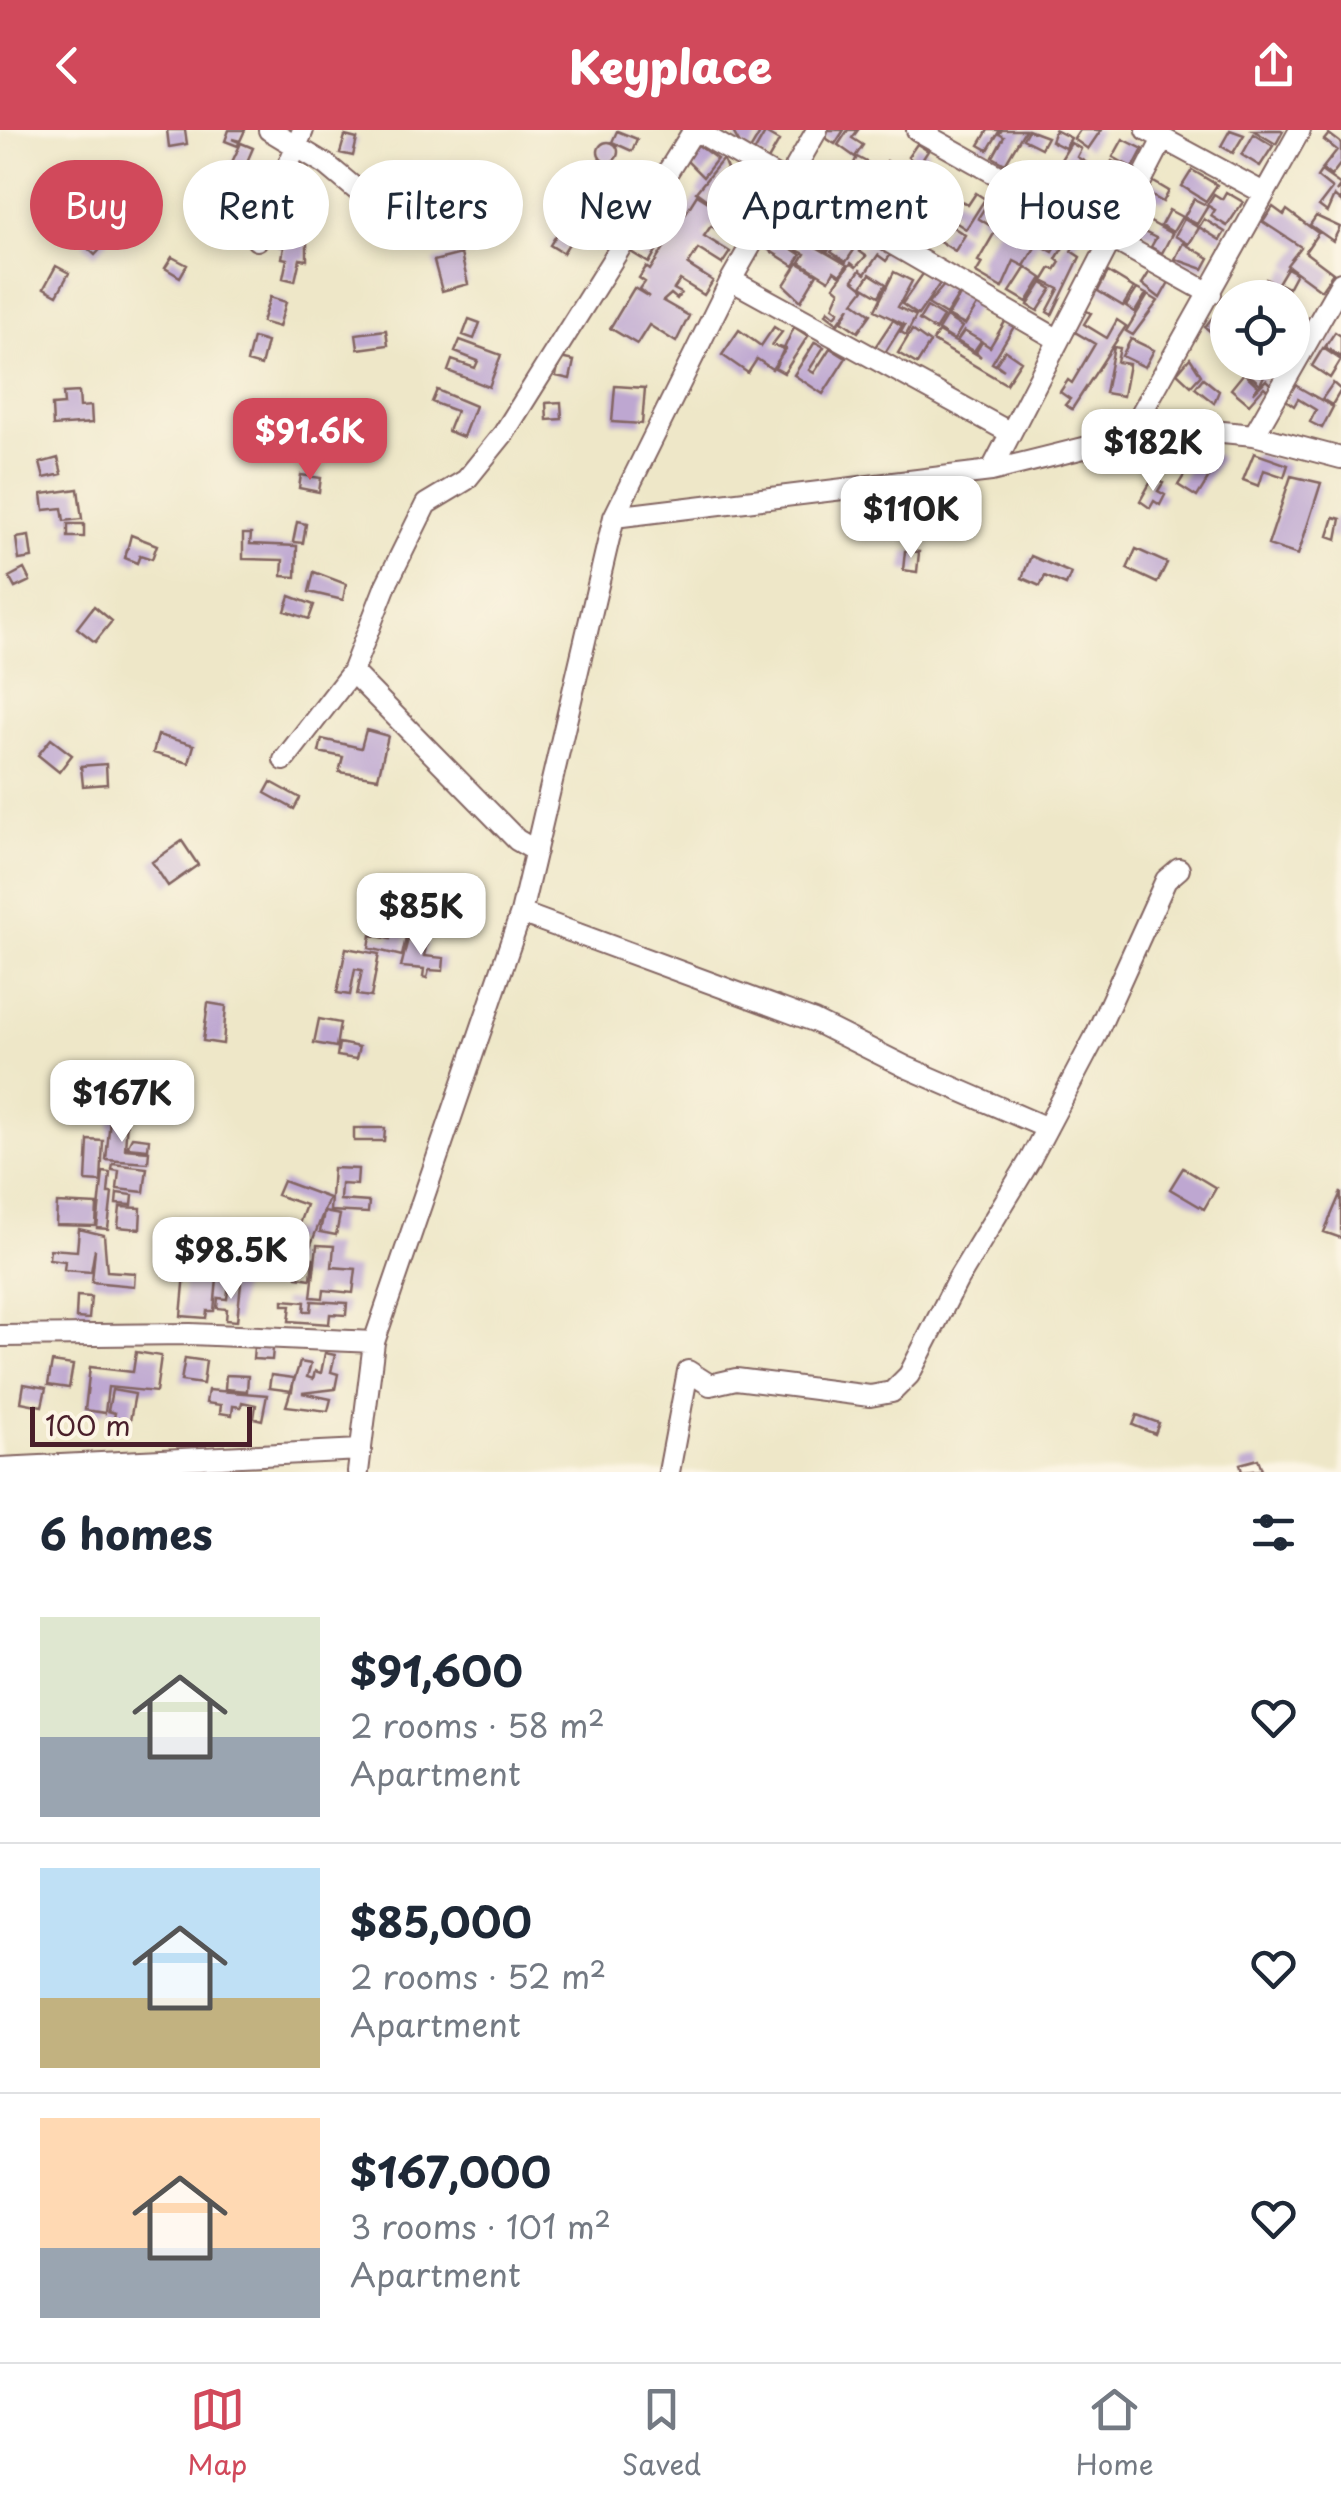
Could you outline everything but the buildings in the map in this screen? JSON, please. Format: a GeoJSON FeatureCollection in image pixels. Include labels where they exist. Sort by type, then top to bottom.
{"type":"FeatureCollection","features":[{"type":"Feature","properties":{"kind":"street"},"geometry":{"type":"LineString","coordinates":[[269,130],[300,137],[349,182]]}},
{"type":"Feature","properties":{"kind":"street"},"geometry":{"type":"LineString","coordinates":[[284,760],[352,672],[386,585],[426,504],[466,480],[504,434],[694,130],[747,160]]}},
{"type":"Feature","properties":{"kind":"street"},"geometry":{"type":"LineString","coordinates":[[799,160],[817,130]]}},
{"type":"Feature","properties":{"kind":"street"},"geometry":{"type":"LineString","coordinates":[[917,130],[984,168]]}},
{"type":"Feature","properties":{"kind":"street"},"geometry":{"type":"LineString","coordinates":[[1218,280],[1262,192],[1300,130]]}},
{"type":"Feature","properties":{"kind":"street"},"geometry":{"type":"LineString","coordinates":[[1144,160],[1155,135],[1262,192]]}},
{"type":"Feature","properties":{"kind":"street"},"geometry":{"type":"LineString","coordinates":[[358,1472],[374,1342],[521,913],[614,517],[747,250]]}},
{"type":"Feature","properties":{"kind":"street"},"geometry":{"type":"LineString","coordinates":[[903,250],[1057,339]]}},
{"type":"Feature","properties":{"kind":"street"},"geometry":{"type":"LineString","coordinates":[[991,471],[1103,250]]}},
{"type":"Feature","properties":{"kind":"street"},"geometry":{"type":"LineString","coordinates":[[1131,250],[1210,293]]}},
{"type":"Feature","properties":{"kind":"street"},"geometry":{"type":"LineString","coordinates":[[730,280],[1009,432]]}},
{"type":"Feature","properties":{"kind":"street"},"geometry":{"type":"LineString","coordinates":[[1254,435],[1341,284]]}},
{"type":"Feature","properties":{"kind":"street"},"geometry":{"type":"LineString","coordinates":[[1128,437],[1210,296]]}},
{"type":"Feature","properties":{"kind":"street"},"geometry":{"type":"LineString","coordinates":[[614,517],[991,471],[1128,437],[1191,429],[1254,435],[1341,458]]}},
{"type":"Feature","properties":{"kind":"street"},"geometry":{"type":"LineString","coordinates":[[352,672],[517,840],[536,851]]}},
{"type":"Feature","properties":{"kind":"street"},"geometry":{"type":"LineString","coordinates":[[669,1472],[688,1371],[710,1384],[736,1380],[870,1396],[892,1392],[902,1383],[1047,1128],[1095,1037],[1166,880],[1179,869]]}},
{"type":"Feature","properties":{"kind":"street"},"geometry":{"type":"LineString","coordinates":[[521,913],[814,1021],[906,1067],[1047,1128]]}},
{"type":"Feature","properties":{"kind":"street"},"geometry":{"type":"LineString","coordinates":[[0,1336],[190,1334],[374,1342]]}},
{"type":"Feature","properties":{"kind":"street"},"geometry":{"type":"LineString","coordinates":[[0,1468],[174,1456],[361,1450]]}}]}
